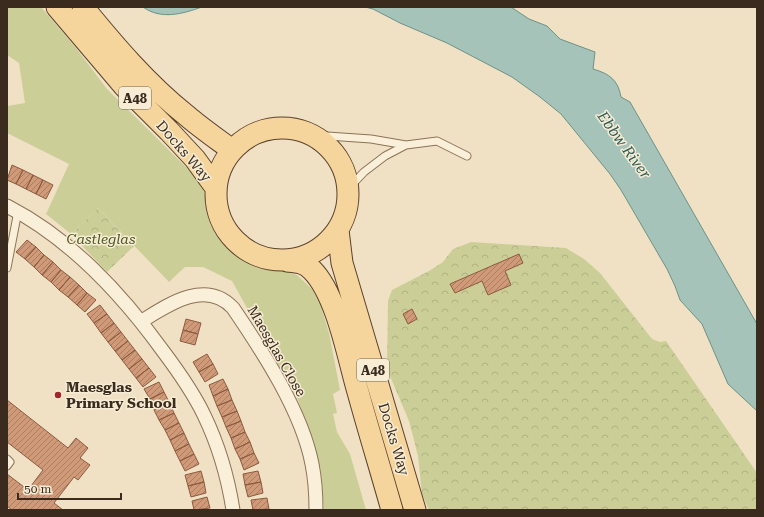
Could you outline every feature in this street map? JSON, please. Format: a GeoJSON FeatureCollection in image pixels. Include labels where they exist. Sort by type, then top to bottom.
{"type":"FeatureCollection","features":[{"type":"Feature","properties":{"kind":"main road","name":"Docks Way"},"geometry":{"type":"LineString","coordinates":[[57,7],[124,86],[184,147],[216,188]]}},
{"type":"Feature","properties":{"kind":"main road","name":"Docks Way"},"geometry":{"type":"LineString","coordinates":[[83,7],[110,40],[142,74],[185,115],[232,150]]}},
{"type":"Feature","properties":{"kind":"main road"},"geometry":{"type":"LineString","coordinates":[[291,128],[313,135],[329,148],[342,167],[348,189],[346,212],[338,230],[323,247],[302,258],[287,261],[264,258],[243,248],[227,232],[217,211],[216,188],[222,165],[232,150],[250,136],[268,129],[291,128]]}},
{"type":"Feature","properties":{"kind":"main road","name":"Docks Way"},"geometry":{"type":"LineString","coordinates":[[338,230],[342,263],[415,510]]}},
{"type":"Feature","properties":{"kind":"main road","name":"Docks Way"},"geometry":{"type":"LineString","coordinates":[[287,261],[302,262],[312,270],[325,288],[344,341],[392,510]]}},
{"type":"Feature","properties":{"kind":"street"},"geometry":{"type":"LineString","coordinates":[[12,209],[63,241],[101,276],[142,321],[186,382],[204,415],[229,484],[233,510]]}},
{"type":"Feature","properties":{"kind":"street","name":"Maesglas Close"},"geometry":{"type":"LineString","coordinates":[[142,321],[170,304],[199,294],[217,296],[226,300],[233,308],[285,392],[306,440],[312,465],[316,510]]}},
{"type":"Feature","properties":{"kind":"lane"},"geometry":{"type":"LineString","coordinates":[[313,135],[371,139],[406,145],[437,142],[467,156]]}},
{"type":"Feature","properties":{"kind":"lane"},"geometry":{"type":"LineString","coordinates":[[348,189],[364,172],[385,156],[406,145]]}},
{"type":"Feature","properties":{"kind":"lane"},"geometry":{"type":"LineString","coordinates":[[7,268],[12,209]]}},
{"type":"Feature","properties":{"kind":"lane"},"geometry":{"type":"LineString","coordinates":[[7,459],[10,462],[7,466]]}},
{"type":"Feature","properties":{"kind":"green space"},"geometry":{"type":"Polygon","coordinates":[[[7,7],[42,8],[76,48],[107,89],[193,174],[203,189],[216,231],[228,246],[244,258],[297,275],[312,289],[320,303],[329,333],[340,390],[333,394],[337,413],[333,414],[337,432],[350,454],[366,510],[324,510],[321,470],[298,400],[232,281],[203,267],[185,267],[169,282],[98,208],[71,234],[46,214],[69,164],[7,133],[7,106],[25,103],[19,63],[7,55],[7,7]]]}},
{"type":"Feature","properties":{"kind":"green space","name":"Castleglas"},"geometry":{"type":"Polygon","coordinates":[[[98,208],[134,246],[107,272],[71,234],[98,208]]]}},
{"type":"Feature","properties":{"kind":"green space"},"geometry":{"type":"Polygon","coordinates":[[[471,242],[566,248],[584,259],[600,273],[652,339],[660,342],[666,341],[757,473],[757,510],[429,510],[422,494],[418,456],[409,421],[387,369],[388,301],[392,290],[443,262],[453,249],[471,242]]]}},
{"type":"Feature","properties":{"kind":"water"},"geometry":{"type":"Polygon","coordinates":[[[143,7],[202,7],[179,14],[164,15],[150,11],[143,7]]]}},
{"type":"Feature","properties":{"kind":"water","name":"Ebbw River"},"geometry":{"type":"Polygon","coordinates":[[[365,7],[511,7],[529,19],[547,26],[560,39],[595,52],[593,69],[612,78],[618,86],[621,97],[630,102],[757,324],[757,411],[728,384],[702,324],[680,300],[667,269],[621,190],[610,174],[561,114],[512,77],[447,43],[400,23],[373,9],[365,7]]]}},
{"type":"Feature","properties":{"kind":"building"},"geometry":{"type":"Polygon","coordinates":[[[12,165],[23,170],[16,184],[7,180],[12,165]]]}},
{"type":"Feature","properties":{"kind":"building"},"geometry":{"type":"Polygon","coordinates":[[[23,170],[33,175],[26,189],[16,184],[23,170]]]}},
{"type":"Feature","properties":{"kind":"building"},"geometry":{"type":"Polygon","coordinates":[[[33,175],[43,180],[36,194],[26,189],[33,175]]]}},
{"type":"Feature","properties":{"kind":"building"},"geometry":{"type":"Polygon","coordinates":[[[43,180],[53,185],[46,199],[36,194],[43,180]]]}},
{"type":"Feature","properties":{"kind":"building"},"geometry":{"type":"Polygon","coordinates":[[[27,240],[36,247],[25,259],[16,252],[27,240]]]}},
{"type":"Feature","properties":{"kind":"building"},"geometry":{"type":"Polygon","coordinates":[[[36,247],[44,255],[34,267],[25,259],[36,247]]]}},
{"type":"Feature","properties":{"kind":"building"},"geometry":{"type":"Polygon","coordinates":[[[519,254],[523,263],[505,271],[511,285],[488,295],[482,281],[455,293],[450,284],[519,254]]]}},
{"type":"Feature","properties":{"kind":"building"},"geometry":{"type":"Polygon","coordinates":[[[44,255],[53,262],[42,275],[34,267],[44,255]]]}},
{"type":"Feature","properties":{"kind":"building"},"geometry":{"type":"Polygon","coordinates":[[[53,262],[61,270],[51,282],[42,275],[53,262]]]}},
{"type":"Feature","properties":{"kind":"building"},"geometry":{"type":"Polygon","coordinates":[[[61,270],[70,277],[59,290],[51,282],[61,270]]]}},
{"type":"Feature","properties":{"kind":"building"},"geometry":{"type":"Polygon","coordinates":[[[70,277],[79,285],[68,297],[59,290],[70,277]]]}},
{"type":"Feature","properties":{"kind":"building"},"geometry":{"type":"Polygon","coordinates":[[[79,285],[87,293],[77,305],[68,297],[79,285]]]}},
{"type":"Feature","properties":{"kind":"building"},"geometry":{"type":"Polygon","coordinates":[[[87,293],[96,300],[85,312],[77,305],[87,293]]]}},
{"type":"Feature","properties":{"kind":"building"},"geometry":{"type":"Polygon","coordinates":[[[100,305],[107,314],[94,323],[87,314],[100,305]]]}},
{"type":"Feature","properties":{"kind":"building"},"geometry":{"type":"Polygon","coordinates":[[[412,309],[417,319],[408,324],[403,314],[412,309]]]}},
{"type":"Feature","properties":{"kind":"building"},"geometry":{"type":"Polygon","coordinates":[[[107,314],[114,323],[101,333],[94,323],[107,314]]]}},
{"type":"Feature","properties":{"kind":"building"},"geometry":{"type":"Polygon","coordinates":[[[186,319],[201,323],[198,334],[183,330],[186,319]]]}},
{"type":"Feature","properties":{"kind":"building"},"geometry":{"type":"Polygon","coordinates":[[[114,323],[121,332],[108,342],[101,333],[114,323]]]}},
{"type":"Feature","properties":{"kind":"building"},"geometry":{"type":"Polygon","coordinates":[[[183,330],[198,334],[195,345],[180,341],[183,330]]]}},
{"type":"Feature","properties":{"kind":"building"},"geometry":{"type":"Polygon","coordinates":[[[121,332],[128,341],[115,351],[108,342],[121,332]]]}},
{"type":"Feature","properties":{"kind":"building"},"geometry":{"type":"Polygon","coordinates":[[[128,341],[135,350],[122,360],[115,351],[128,341]]]}},
{"type":"Feature","properties":{"kind":"building"},"geometry":{"type":"Polygon","coordinates":[[[135,350],[142,359],[129,369],[122,360],[135,350]]]}},
{"type":"Feature","properties":{"kind":"building"},"geometry":{"type":"Polygon","coordinates":[[[207,354],[213,364],[199,372],[193,362],[207,354]]]}},
{"type":"Feature","properties":{"kind":"building"},"geometry":{"type":"Polygon","coordinates":[[[142,359],[149,368],[136,378],[129,369],[142,359]]]}},
{"type":"Feature","properties":{"kind":"building"},"geometry":{"type":"Polygon","coordinates":[[[213,364],[218,374],[205,382],[199,372],[213,364]]]}},
{"type":"Feature","properties":{"kind":"building"},"geometry":{"type":"Polygon","coordinates":[[[149,368],[156,377],[143,387],[136,378],[149,368]]]}},
{"type":"Feature","properties":{"kind":"building"},"geometry":{"type":"Polygon","coordinates":[[[223,379],[228,389],[213,396],[209,385],[223,379]]]}},
{"type":"Feature","properties":{"kind":"building"},"geometry":{"type":"Polygon","coordinates":[[[159,382],[164,392],[150,399],[144,389],[159,382]]]}},
{"type":"Feature","properties":{"kind":"building"},"geometry":{"type":"Polygon","coordinates":[[[228,389],[232,400],[217,406],[213,396],[228,389]]]}},
{"type":"Feature","properties":{"kind":"building"},"geometry":{"type":"Polygon","coordinates":[[[164,392],[169,402],[154,410],[150,399],[164,392]]]}},
{"type":"Feature","properties":{"kind":"building"},"geometry":{"type":"Polygon","coordinates":[[[7,400],[68,448],[76,438],[88,448],[80,458],[90,465],[78,480],[74,477],[54,503],[63,510],[12,510],[7,506],[7,474],[28,490],[43,470],[7,442],[7,400]]]}},
{"type":"Feature","properties":{"kind":"building"},"geometry":{"type":"Polygon","coordinates":[[[232,400],[237,411],[222,417],[217,406],[232,400]]]}},
{"type":"Feature","properties":{"kind":"building"},"geometry":{"type":"Polygon","coordinates":[[[169,402],[174,413],[159,420],[154,410],[169,402]]]}},
{"type":"Feature","properties":{"kind":"building"},"geometry":{"type":"Polygon","coordinates":[[[237,411],[241,421],[226,427],[222,417],[237,411]]]}},
{"type":"Feature","properties":{"kind":"building"},"geometry":{"type":"Polygon","coordinates":[[[174,413],[179,423],[165,430],[159,420],[174,413]]]}},
{"type":"Feature","properties":{"kind":"building"},"geometry":{"type":"Polygon","coordinates":[[[241,421],[245,432],[231,438],[226,427],[241,421]]]}},
{"type":"Feature","properties":{"kind":"building"},"geometry":{"type":"Polygon","coordinates":[[[179,423],[184,433],[170,440],[165,430],[179,423]]]}},
{"type":"Feature","properties":{"kind":"building"},"geometry":{"type":"Polygon","coordinates":[[[245,432],[250,442],[235,449],[231,438],[245,432]]]}},
{"type":"Feature","properties":{"kind":"building"},"geometry":{"type":"Polygon","coordinates":[[[184,433],[189,444],[175,451],[170,440],[184,433]]]}},
{"type":"Feature","properties":{"kind":"building"},"geometry":{"type":"Polygon","coordinates":[[[250,442],[254,453],[240,459],[235,449],[250,442]]]}},
{"type":"Feature","properties":{"kind":"building"},"geometry":{"type":"Polygon","coordinates":[[[189,444],[194,454],[180,461],[175,451],[189,444]]]}},
{"type":"Feature","properties":{"kind":"building"},"geometry":{"type":"Polygon","coordinates":[[[254,453],[259,463],[244,470],[240,459],[254,453]]]}},
{"type":"Feature","properties":{"kind":"building"},"geometry":{"type":"Polygon","coordinates":[[[194,454],[199,464],[185,471],[180,461],[194,454]]]}},
{"type":"Feature","properties":{"kind":"building"},"geometry":{"type":"Polygon","coordinates":[[[201,471],[204,482],[188,486],[185,475],[201,471]]]}},
{"type":"Feature","properties":{"kind":"building"},"geometry":{"type":"Polygon","coordinates":[[[258,471],[261,482],[245,485],[243,474],[258,471]]]}},
{"type":"Feature","properties":{"kind":"building"},"geometry":{"type":"Polygon","coordinates":[[[204,482],[206,493],[191,497],[188,486],[204,482]]]}},
{"type":"Feature","properties":{"kind":"building"},"geometry":{"type":"Polygon","coordinates":[[[261,482],[263,493],[248,497],[245,485],[261,482]]]}},
{"type":"Feature","properties":{"kind":"building"},"geometry":{"type":"Polygon","coordinates":[[[207,497],[210,508],[194,510],[192,501],[207,497]]]}},
{"type":"Feature","properties":{"kind":"building"},"geometry":{"type":"Polygon","coordinates":[[[267,498],[269,509],[253,510],[251,500],[267,498]]]}},
{"type":"Feature","properties":{"kind":"place","name":"Maesglas Primary School"},"geometry":{"type":"Point","coordinates":[58,395]}}]}
